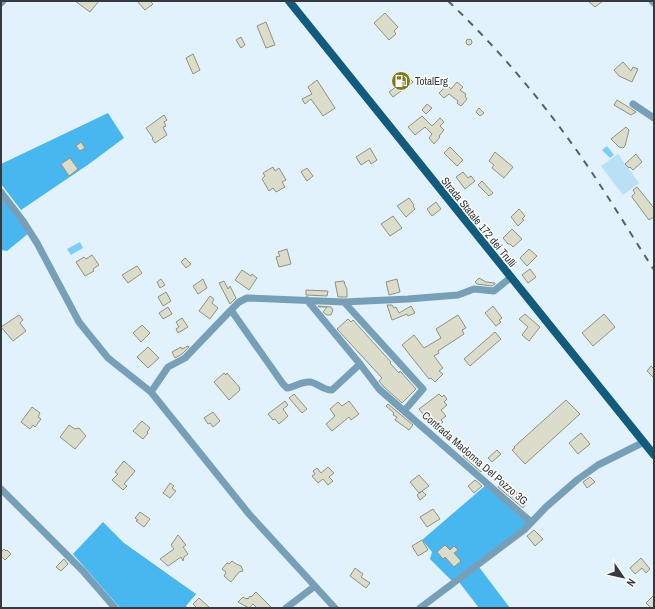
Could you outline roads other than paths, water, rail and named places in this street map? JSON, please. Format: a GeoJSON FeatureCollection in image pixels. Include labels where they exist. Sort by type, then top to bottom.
{"type":"FeatureCollection","features":[{"type":"Feature","properties":{"kind":"main road","name":"Strada Statale 172 dei Trulli"},"geometry":{"type":"LineString","coordinates":[[289,1],[510,278],[654,455]]}},
{"type":"Feature","properties":{"kind":"street"},"geometry":{"type":"LineString","coordinates":[[632,104],[654,118]]}},
{"type":"Feature","properties":{"kind":"street"},"geometry":{"type":"LineString","coordinates":[[1,192],[23,221],[37,243],[79,322],[108,358],[151,392],[249,514],[335,608]]}},
{"type":"Feature","properties":{"kind":"street"},"geometry":{"type":"LineString","coordinates":[[151,392],[168,367],[185,358],[238,302],[247,298],[344,302],[408,300],[458,295],[474,290],[494,291],[510,278]]}},
{"type":"Feature","properties":{"kind":"street","name":"Contrada Madonna Del Pozzo 3G"},"geometry":{"type":"LineString","coordinates":[[307,300],[380,389],[531,522]]}},
{"type":"Feature","properties":{"kind":"street"},"geometry":{"type":"LineString","coordinates":[[344,302],[423,389],[422,392],[404,411]]}},
{"type":"Feature","properties":{"kind":"street"},"geometry":{"type":"LineString","coordinates":[[231,310],[287,388],[302,382],[310,382],[328,390],[332,390],[360,364]]}},
{"type":"Feature","properties":{"kind":"street"},"geometry":{"type":"LineString","coordinates":[[420,608],[524,530],[577,480],[598,465],[644,442]]}},
{"type":"Feature","properties":{"kind":"street"},"geometry":{"type":"LineString","coordinates":[[1,489],[82,570],[115,608]]}},
{"type":"Feature","properties":{"kind":"street"},"geometry":{"type":"LineString","coordinates":[[286,608],[315,586]]}},
{"type":"Feature","properties":{"kind":"railway"},"geometry":{"type":"LineString","coordinates":[[448,1],[485,37],[552,116],[591,172],[654,270]]}},
{"type":"Feature","properties":{"kind":"place","name":"TotalErg"},"geometry":{"type":"Point","coordinates":[401,81]}}]}
